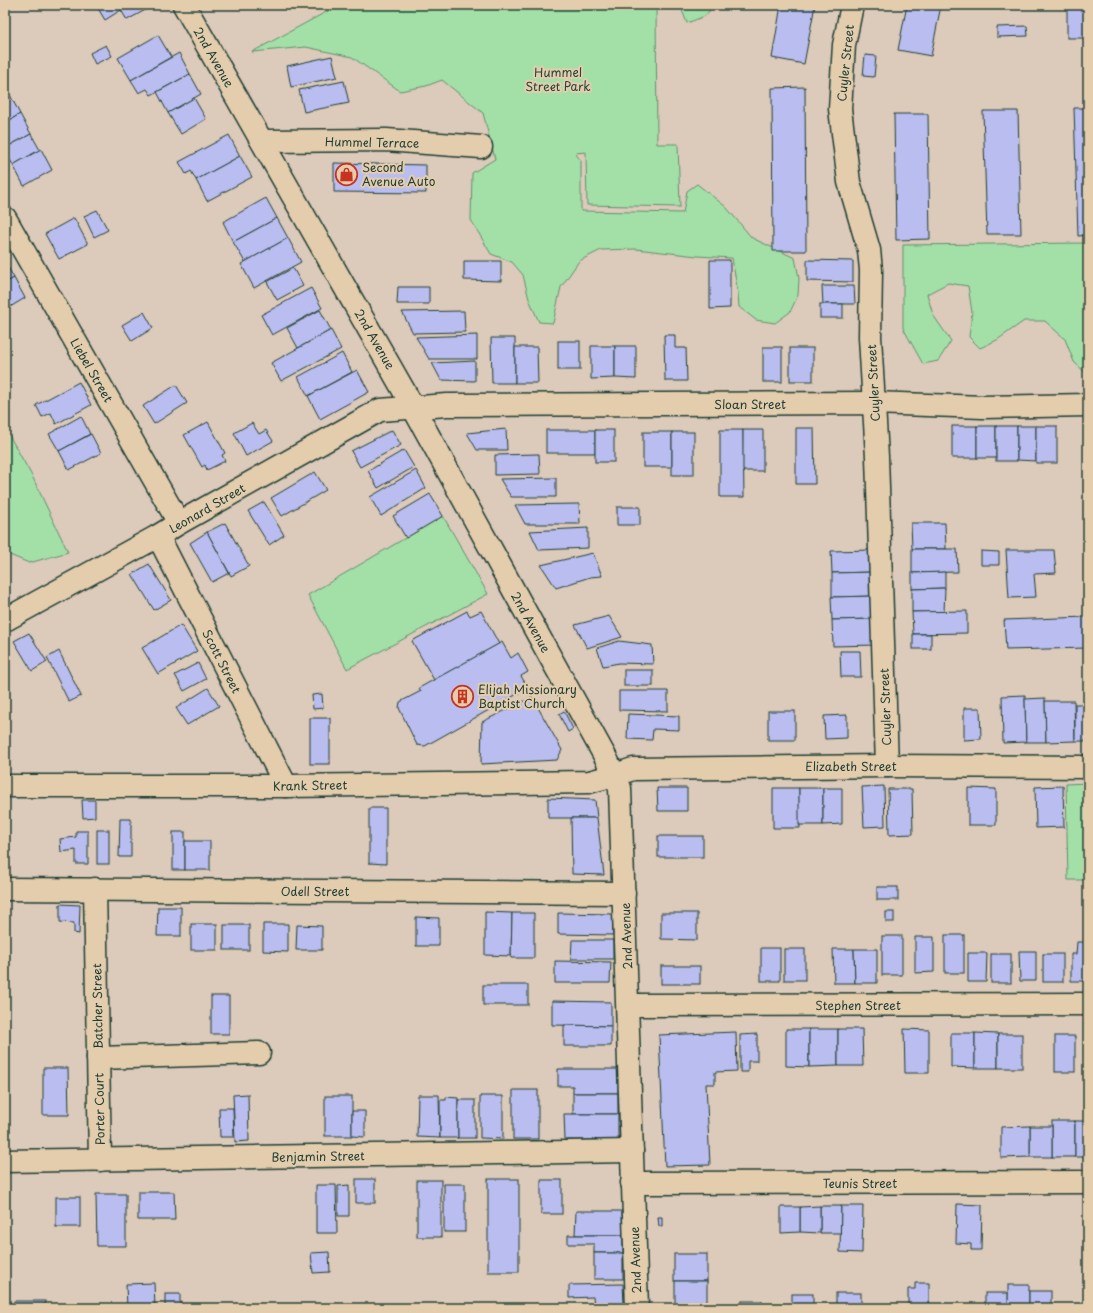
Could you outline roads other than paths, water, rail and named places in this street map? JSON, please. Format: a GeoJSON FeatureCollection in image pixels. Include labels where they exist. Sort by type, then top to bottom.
{"type":"FeatureCollection","features":[{"type":"Feature","properties":{"kind":"street","name":"2nd Avenue"},"geometry":{"type":"LineString","coordinates":[[184,5],[263,141],[413,407],[615,775],[620,788],[637,1308]]}},
{"type":"Feature","properties":{"kind":"street","name":"Cuyler Street"},"geometry":{"type":"LineString","coordinates":[[852,5],[844,45],[840,110],[849,182],[869,250],[872,270],[870,337],[877,457],[887,766]]}},
{"type":"Feature","properties":{"kind":"street","name":"Hummel Terrace"},"geometry":{"type":"LineString","coordinates":[[263,141],[386,140],[481,147]]}},
{"type":"Feature","properties":{"kind":"street","name":"Liebel Street"},"geometry":{"type":"LineString","coordinates":[[5,218],[179,523]]}},
{"type":"Feature","properties":{"kind":"street","name":"Sloan Street"},"geometry":{"type":"LineString","coordinates":[[413,407],[455,405],[873,403],[983,407],[1088,405]]}},
{"type":"Feature","properties":{"kind":"street","name":"Leonard Street"},"geometry":{"type":"LineString","coordinates":[[5,620],[158,536],[380,410],[413,407]]}},
{"type":"Feature","properties":{"kind":"street","name":"Scott Street"},"geometry":{"type":"LineString","coordinates":[[158,536],[286,786]]}},
{"type":"Feature","properties":{"kind":"street","name":"Elizabeth Street"},"geometry":{"type":"LineString","coordinates":[[615,775],[633,769],[887,766],[1088,767]]}},
{"type":"Feature","properties":{"kind":"street","name":"Krank Street"},"geometry":{"type":"LineString","coordinates":[[5,786],[286,786],[589,782],[615,775]]}},
{"type":"Feature","properties":{"kind":"street","name":"Odell Street"},"geometry":{"type":"LineString","coordinates":[[5,888],[624,893]]}},
{"type":"Feature","properties":{"kind":"street","name":"Batcher Street"},"geometry":{"type":"LineString","coordinates":[[95,889],[98,1058],[259,1053]]}},
{"type":"Feature","properties":{"kind":"street","name":"Stephen Street"},"geometry":{"type":"LineString","coordinates":[[628,1005],[1088,1004]]}},
{"type":"Feature","properties":{"kind":"street","name":"Porter Court"},"geometry":{"type":"LineString","coordinates":[[98,1058],[100,1160]]}},
{"type":"Feature","properties":{"kind":"street","name":"Benjamin Street"},"geometry":{"type":"LineString","coordinates":[[5,1161],[632,1151]]}},
{"type":"Feature","properties":{"kind":"street","name":"Teunis Street"},"geometry":{"type":"LineString","coordinates":[[632,1183],[1088,1182]]}},
{"type":"Feature","properties":{"kind":"place","name":"Second Avenue Auto"},"geometry":{"type":"Point","coordinates":[347,174]}},
{"type":"Feature","properties":{"kind":"place","name":"Elijah Missionary Baptist Church"},"geometry":{"type":"Point","coordinates":[462,696]}},
{"type":"Feature","properties":{"kind":"park label","name":"Hummel Street Park"},"geometry":{"type":"Point","coordinates":[558,79]}}]}
